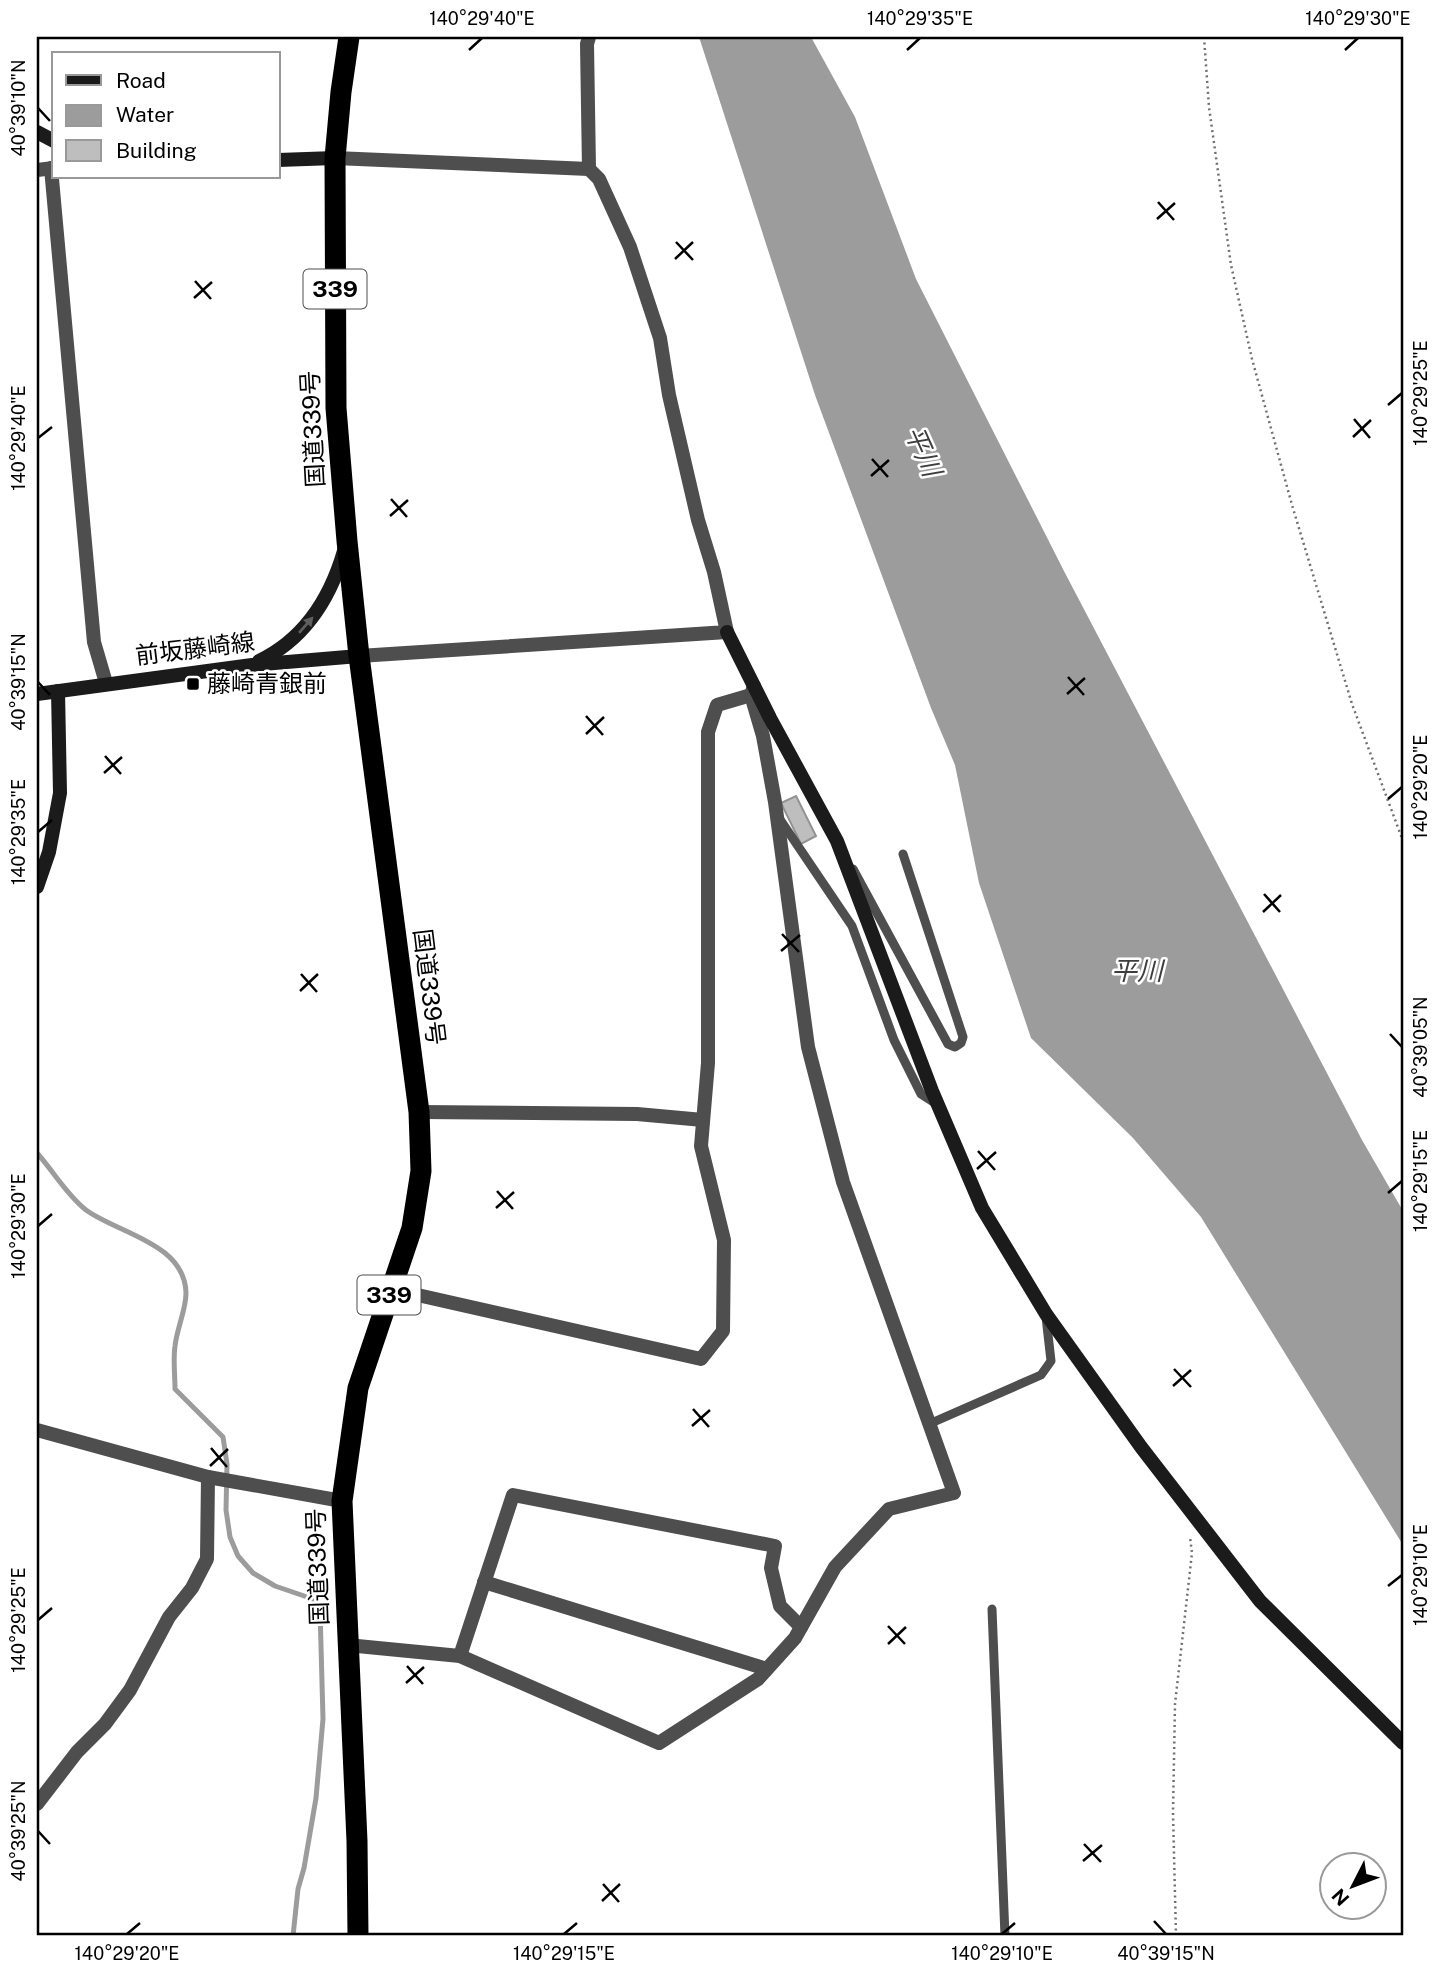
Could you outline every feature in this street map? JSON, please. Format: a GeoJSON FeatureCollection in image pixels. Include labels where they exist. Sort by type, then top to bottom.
{"type":"FeatureCollection","features":[{"type":"Feature","properties":{"kind":"highway","name":"国道339号"},"geometry":{"type":"LineString","coordinates":[[349,37],[335,158],[336,408],[359,656],[419,1112],[421,1171],[412,1228],[358,1388],[342,1501],[357,1841],[358,1936]]}},
{"type":"Feature","properties":{"kind":"street"},"geometry":{"type":"LineString","coordinates":[[589,37],[589,169]]}},
{"type":"Feature","properties":{"kind":"street"},"geometry":{"type":"LineString","coordinates":[[280,160],[335,158],[589,169],[599,179],[631,247],[660,338],[669,395],[727,632],[752,691],[836,841],[939,1107],[982,1208],[1046,1314],[1260,1601],[1403,1743]]}},
{"type":"Feature","properties":{"kind":"street"},"geometry":{"type":"LineString","coordinates":[[47,169],[94,642],[106,683]]}},
{"type":"Feature","properties":{"kind":"street"},"geometry":{"type":"LineString","coordinates":[[252,665],[288,645],[309,624],[330,592],[347,541]]}},
{"type":"Feature","properties":{"kind":"street"},"geometry":{"type":"LineString","coordinates":[[359,656],[727,632]]}},
{"type":"Feature","properties":{"kind":"street","name":"前坂藤崎線"},"geometry":{"type":"LineString","coordinates":[[37,694],[252,665],[359,656]]}},
{"type":"Feature","properties":{"kind":"street"},"geometry":{"type":"LineString","coordinates":[[37,887],[49,852],[60,793],[58,691]]}},
{"type":"Feature","properties":{"kind":"street"},"geometry":{"type":"LineString","coordinates":[[347,1645],[460,1656],[659,1744],[758,1679],[795,1638],[835,1567],[889,1509],[954,1493],[843,1182],[808,1047],[776,813],[763,736],[752,691]]}},
{"type":"Feature","properties":{"kind":"street"},"geometry":{"type":"LineString","coordinates":[[391,1289],[701,1359],[723,1331],[724,1240],[701,1146],[708,1063],[708,732],[717,705],[752,691]]}},
{"type":"Feature","properties":{"kind":"street"},"geometry":{"type":"LineString","coordinates":[[419,1112],[637,1114],[703,1121]]}},
{"type":"Feature","properties":{"kind":"street"},"geometry":{"type":"LineString","coordinates":[[37,1430],[208,1477],[342,1501]]}},
{"type":"Feature","properties":{"kind":"street"},"geometry":{"type":"LineString","coordinates":[[37,1804],[77,1752],[105,1724],[130,1690],[169,1617],[192,1588],[207,1559],[208,1477]]}},
{"type":"Feature","properties":{"kind":"street"},"geometry":{"type":"LineString","coordinates":[[460,1656],[513,1495],[775,1545],[771,1568],[780,1606],[801,1627]]}},
{"type":"Feature","properties":{"kind":"street"},"geometry":{"type":"LineString","coordinates":[[484,1582],[767,1669]]}},
{"type":"Feature","properties":{"kind":"lane"},"geometry":{"type":"LineString","coordinates":[[776,813],[852,926],[894,1040],[921,1094],[939,1107]]}},
{"type":"Feature","properties":{"kind":"lane"},"geometry":{"type":"LineString","coordinates":[[836,841],[948,1044],[955,1047],[961,1043],[963,1037],[903,854]]}},
{"type":"Feature","properties":{"kind":"lane"},"geometry":{"type":"LineString","coordinates":[[929,1424],[1041,1375],[1051,1361],[1046,1314]]}},
{"type":"Feature","properties":{"kind":"lane"},"geometry":{"type":"LineString","coordinates":[[992,1609],[1005,1936]]}},
{"type":"Feature","properties":{"kind":"path"},"geometry":{"type":"LineString","coordinates":[[1204,37],[1209,107],[1231,265],[1252,359],[1292,505],[1352,704],[1403,841]]}},
{"type":"Feature","properties":{"kind":"path"},"geometry":{"type":"LineString","coordinates":[[1176,1936],[1173,1813],[1175,1704],[1192,1553],[1185,1503]]}},
{"type":"Feature","properties":{"kind":"water","name":"平川"},"geometry":{"type":"Polygon","coordinates":[[[699,37],[811,37],[855,117],[916,279],[1065,573],[1362,1140],[1403,1211],[1403,1545],[1201,1217],[1133,1138],[1031,1038],[979,883],[955,765],[931,708],[815,395],[699,37]]]}},
{"type":"Feature","properties":{"kind":"building"},"geometry":{"type":"Polygon","coordinates":[[[796,796],[816,836],[801,844],[781,803],[796,796]]]}},
{"type":"Feature","properties":{"kind":"waterway"},"geometry":{"type":"LineString","coordinates":[[37,1153],[66,1190],[86,1210],[162,1251],[174,1262],[183,1276],[186,1293],[175,1346],[175,1389],[223,1437],[227,1464],[226,1510],[230,1537],[238,1556],[253,1573],[275,1586],[313,1599],[320,1609],[323,1719],[316,1798],[298,1889],[293,1936]]}},
{"type":"Feature","properties":{"kind":"place","name":"藤崎青銀前"},"geometry":{"type":"Point","coordinates":[193,684]}}]}
